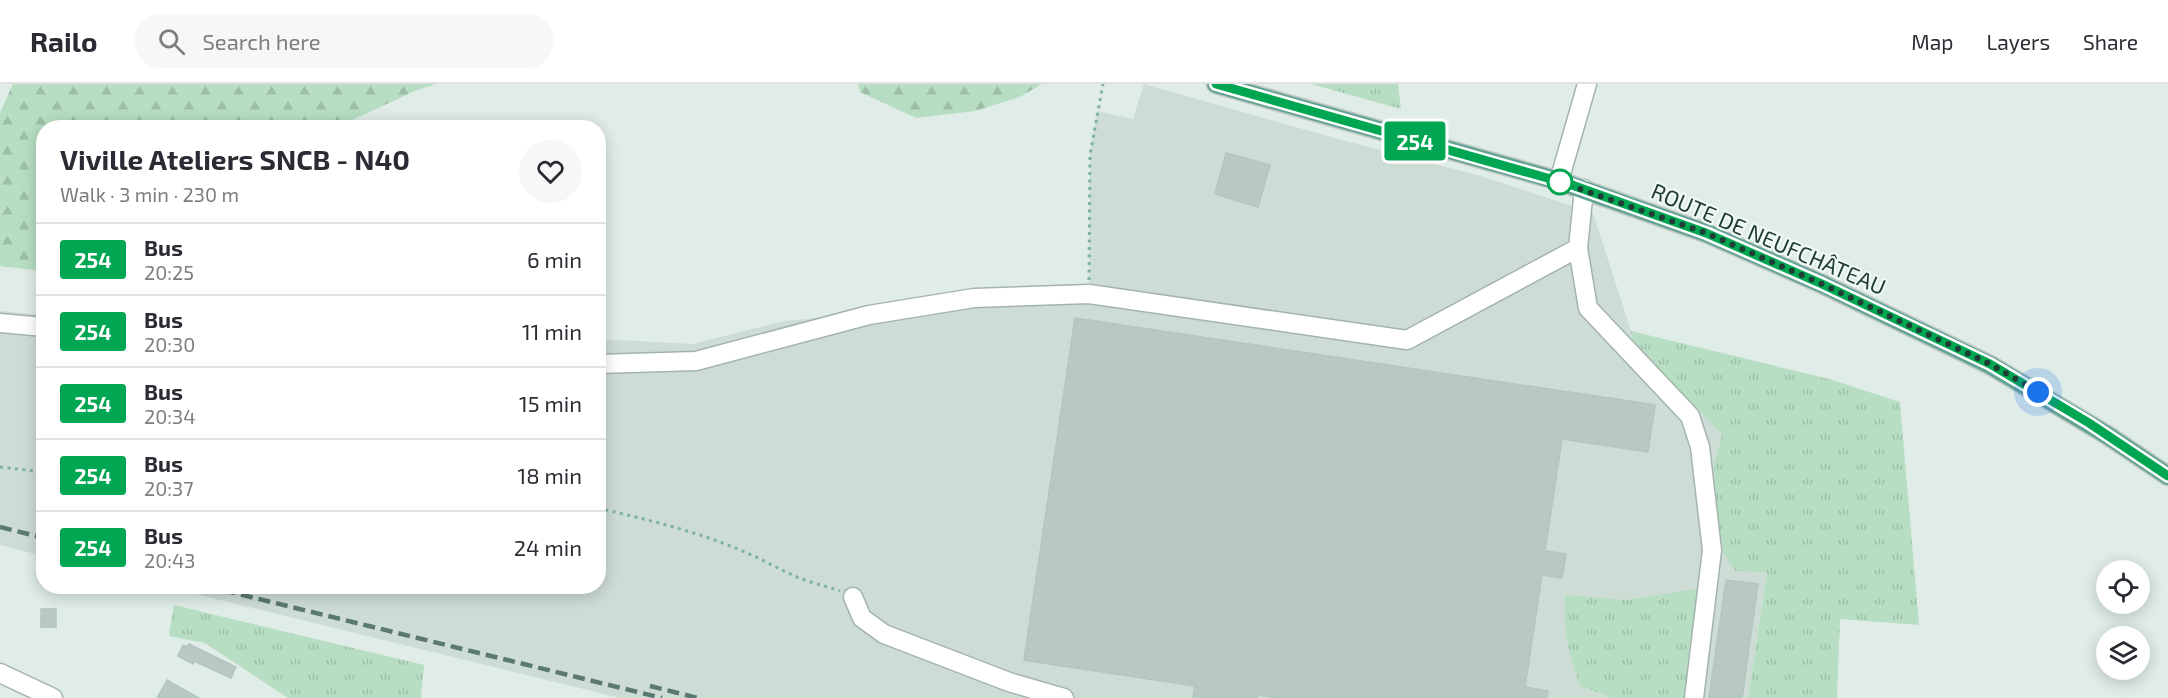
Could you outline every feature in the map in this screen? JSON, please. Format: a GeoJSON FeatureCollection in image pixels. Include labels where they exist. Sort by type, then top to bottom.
{"type":"FeatureCollection","features":[{"type":"Feature","properties":{"kind":"main road","name":"ROUTE DE NEUFCHÂTEAU"},"geometry":{"type":"LineString","coordinates":[[1216,84],[1584,189],[1706,233],[1801,274],[1990,364],[2062,407],[2168,476]]}},
{"type":"Feature","properties":{"kind":"street"},"geometry":{"type":"LineString","coordinates":[[1559,182],[1587,84]]}},
{"type":"Feature","properties":{"kind":"street"},"geometry":{"type":"LineString","coordinates":[[1584,189],[1578,248],[1588,308],[1690,416],[1700,447],[1712,550],[1694,698]]}},
{"type":"Feature","properties":{"kind":"street"},"geometry":{"type":"LineString","coordinates":[[606,364],[696,361],[869,315],[974,298],[1089,294],[1407,340],[1578,248]]}},
{"type":"Feature","properties":{"kind":"street"},"geometry":{"type":"LineString","coordinates":[[0,323],[36,326]]}},
{"type":"Feature","properties":{"kind":"street"},"geometry":{"type":"LineString","coordinates":[[853,597],[862,618],[884,634],[1009,682],[1064,698]]}},
{"type":"Feature","properties":{"kind":"street"},"geometry":{"type":"LineString","coordinates":[[0,673],[53,698]]}},
{"type":"Feature","properties":{"kind":"path"},"geometry":{"type":"LineString","coordinates":[[1089,294],[1090,155],[1103,84]]}},
{"type":"Feature","properties":{"kind":"path"},"geometry":{"type":"LineString","coordinates":[[0,467],[36,471]]}},
{"type":"Feature","properties":{"kind":"path"},"geometry":{"type":"LineString","coordinates":[[606,510],[654,521],[706,538],[747,553],[798,578],[821,584],[853,597]]}},
{"type":"Feature","properties":{"kind":"shaded area"},"geometry":{"type":"Polygon","coordinates":[[[1144,84],[1342,140],[1481,176],[1593,213],[1631,331],[1632,341],[1722,434],[1714,463],[1767,572],[1748,698],[620,698],[196,594],[606,594],[606,339],[693,344],[784,321],[1089,294],[1090,155],[1097,111],[1133,119],[1144,84]]]}},
{"type":"Feature","properties":{"kind":"shaded area"},"geometry":{"type":"Polygon","coordinates":[[[0,311],[36,314],[36,554],[0,545],[0,311]]]}},
{"type":"Feature","properties":{"kind":"green space"},"geometry":{"type":"Polygon","coordinates":[[[13,84],[436,84],[417,90],[352,120],[36,120],[36,270],[0,266],[0,113],[13,84]]]}},
{"type":"Feature","properties":{"kind":"green space"},"geometry":{"type":"Polygon","coordinates":[[[858,84],[1042,84],[1020,97],[975,111],[916,118],[860,92],[858,84]]]}},
{"type":"Feature","properties":{"kind":"green space"},"geometry":{"type":"Polygon","coordinates":[[[1311,84],[1398,84],[1401,109],[1311,84]]]}},
{"type":"Feature","properties":{"kind":"green space"},"geometry":{"type":"Polygon","coordinates":[[[1631,331],[1829,379],[1900,402],[1919,625],[1840,619],[1837,698],[1748,698],[1767,572],[1735,571],[1718,544],[1714,463],[1722,434],[1632,341],[1631,331]]]}},
{"type":"Feature","properties":{"kind":"green space"},"geometry":{"type":"Polygon","coordinates":[[[1701,588],[1686,698],[1613,698],[1580,686],[1566,630],[1566,595],[1626,600],[1701,588]]]}},
{"type":"Feature","properties":{"kind":"green space"},"geometry":{"type":"Polygon","coordinates":[[[174,605],[424,665],[421,698],[288,698],[205,643],[169,636],[174,605]]]}},
{"type":"Feature","properties":{"kind":"building"},"geometry":{"type":"Polygon","coordinates":[[[1226,153],[1270,165],[1258,207],[1215,194],[1226,153]]]}},
{"type":"Feature","properties":{"kind":"building"},"geometry":{"type":"Polygon","coordinates":[[[1075,318],[1655,405],[1648,452],[1562,439],[1545,551],[1566,554],[1562,578],[1542,575],[1525,687],[1548,691],[1547,698],[1279,698],[1257,695],[1257,698],[1193,698],[1195,686],[1024,660],[1075,318]]]}},
{"type":"Feature","properties":{"kind":"building"},"geometry":{"type":"Polygon","coordinates":[[[1726,580],[1758,584],[1742,698],[1709,698],[1726,580]]]}},
{"type":"Feature","properties":{"kind":"building"},"geometry":{"type":"Polygon","coordinates":[[[41,609],[56,609],[56,627],[41,627],[41,609]]]}},
{"type":"Feature","properties":{"kind":"building"},"geometry":{"type":"Polygon","coordinates":[[[189,644],[236,667],[231,678],[178,656],[183,645],[187,647],[189,644]]]}},
{"type":"Feature","properties":{"kind":"building"},"geometry":{"type":"Polygon","coordinates":[[[167,680],[172,683],[199,698],[157,698],[167,680]]]}},
{"type":"Feature","properties":{"kind":"railway"},"geometry":{"type":"LineString","coordinates":[[0,527],[36,536]]}},
{"type":"Feature","properties":{"kind":"railway"},"geometry":{"type":"LineString","coordinates":[[239,594],[662,698]]}},
{"type":"Feature","properties":{"kind":"railway"},"geometry":{"type":"LineString","coordinates":[[650,686],[698,698]]}},
{"type":"Feature","properties":{"kind":"bus line","name":"254"},"geometry":{"type":"LineString","coordinates":[[1216,84],[1572,185],[1706,233],[1822,284],[1990,364],[2089,423],[2168,476]]}},
{"type":"Feature","properties":{"kind":"route"},"geometry":{"type":"LineString","coordinates":[[1560,182],[1706,233],[1822,284],[1990,364],[2038,392]]}}]}
